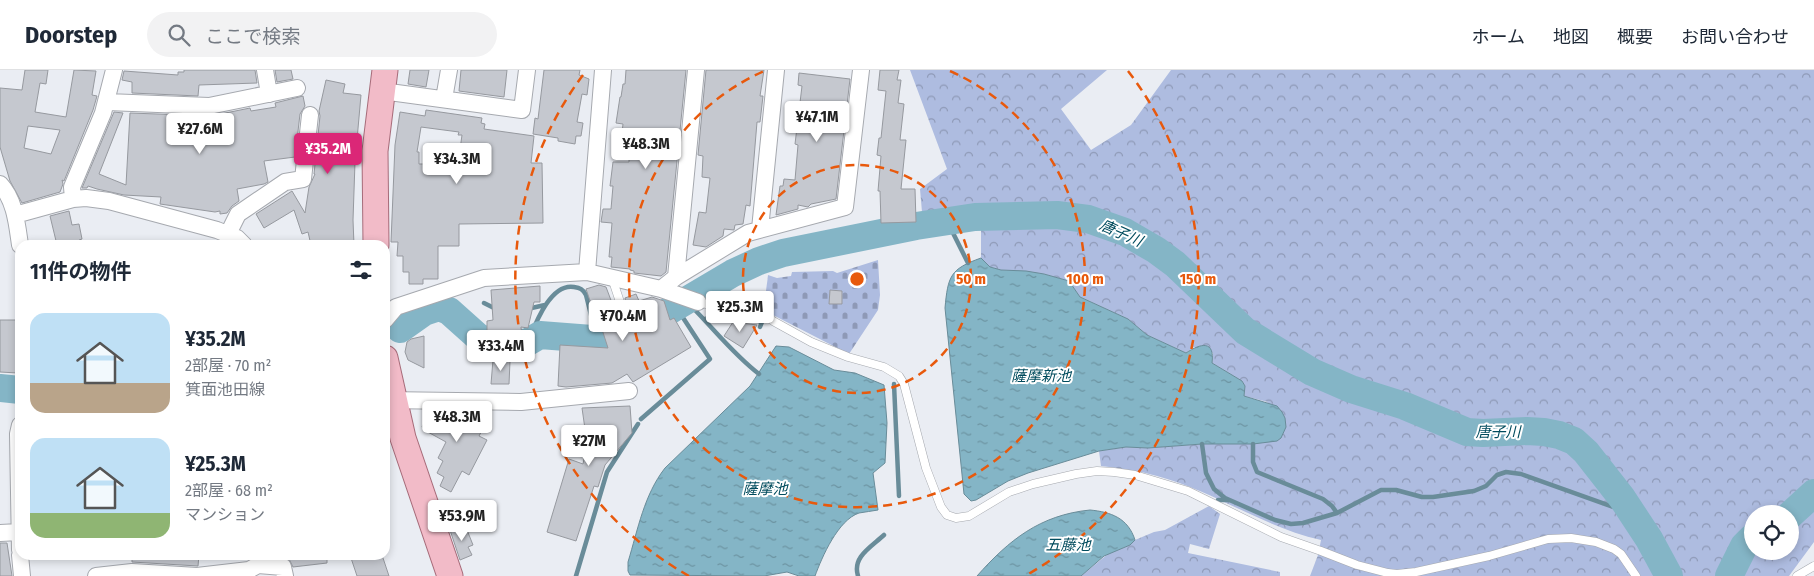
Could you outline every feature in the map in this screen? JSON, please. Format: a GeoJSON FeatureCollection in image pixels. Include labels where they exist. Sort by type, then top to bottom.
{"type":"FeatureCollection","features":[{"type":"Feature","properties":{"kind":"main road"},"geometry":{"type":"LineString","coordinates":[[376,240],[375,151],[383,80]]}},
{"type":"Feature","properties":{"kind":"main road"},"geometry":{"type":"LineString","coordinates":[[390,403],[450,576]]}},
{"type":"Feature","properties":{"kind":"street"},"geometry":{"type":"LineString","coordinates":[[73,199],[72,187],[107,102],[114,70]]}},
{"type":"Feature","properties":{"kind":"street"},"geometry":{"type":"LineString","coordinates":[[264,70],[269,94]]}},
{"type":"Feature","properties":{"kind":"street"},"geometry":{"type":"LineString","coordinates":[[444,99],[449,70]]}},
{"type":"Feature","properties":{"kind":"street"},"geometry":{"type":"LineString","coordinates":[[383,80],[444,99],[522,110],[527,70]]}},
{"type":"Feature","properties":{"kind":"street"},"geometry":{"type":"LineString","coordinates":[[587,272],[603,70]]}},
{"type":"Feature","properties":{"kind":"street"},"geometry":{"type":"LineString","coordinates":[[676,277],[696,70]]}},
{"type":"Feature","properties":{"kind":"street"},"geometry":{"type":"LineString","coordinates":[[760,229],[776,70]]}},
{"type":"Feature","properties":{"kind":"street"},"geometry":{"type":"LineString","coordinates":[[661,289],[676,277],[748,234],[845,206],[861,70]]}},
{"type":"Feature","properties":{"kind":"street"},"geometry":{"type":"LineString","coordinates":[[107,102],[209,106],[298,88]]}},
{"type":"Feature","properties":{"kind":"street"},"geometry":{"type":"LineString","coordinates":[[228,234],[238,214],[285,182],[303,179],[310,115]]}},
{"type":"Feature","properties":{"kind":"street"},"geometry":{"type":"LineString","coordinates":[[0,184],[6,191],[15,215],[19,240]]}},
{"type":"Feature","properties":{"kind":"street"},"geometry":{"type":"LineString","coordinates":[[15,215],[73,199],[86,198],[109,201],[190,222],[228,234],[239,240]]}},
{"type":"Feature","properties":{"kind":"street"},"geometry":{"type":"LineString","coordinates":[[390,314],[396,307],[484,278],[587,272],[612,276],[691,299]]}},
{"type":"Feature","properties":{"kind":"street"},"geometry":{"type":"LineString","coordinates":[[390,400],[521,402],[629,390]]}},
{"type":"Feature","properties":{"kind":"street"},"geometry":{"type":"LineString","coordinates":[[0,532],[15,532]]}},
{"type":"Feature","properties":{"kind":"street"},"geometry":{"type":"LineString","coordinates":[[20,560],[22,576]]}},
{"type":"Feature","properties":{"kind":"street"},"geometry":{"type":"LineString","coordinates":[[96,576],[132,572],[197,576],[249,570],[259,560],[283,567],[285,576]]}},
{"type":"Feature","properties":{"kind":"lane"},"geometry":{"type":"LineString","coordinates":[[612,276],[622,308]]}},
{"type":"Feature","properties":{"kind":"lane"},"geometry":{"type":"LineString","coordinates":[[691,299],[717,307],[760,311],[773,321],[811,342],[848,357],[884,367],[899,376],[906,390],[926,468],[941,507],[947,514],[956,518],[969,516],[1008,492],[1033,484],[1076,474],[1097,471],[1114,472],[1158,481],[1188,491],[1281,537],[1357,565],[1388,573],[1416,572],[1489,556],[1548,540],[1571,538],[1596,542],[1614,549],[1621,554],[1636,576]]}},
{"type":"Feature","properties":{"kind":"lane"},"geometry":{"type":"LineString","coordinates":[[1796,576],[1814,566]]}},
{"type":"Feature","properties":{"kind":"green space"},"geometry":{"type":"Polygon","coordinates":[[[910,70],[1107,70],[1061,109],[1091,150],[1131,125],[1171,70],[1814,70],[1814,542],[1789,576],[1310,576],[1318,555],[1321,540],[1279,527],[1199,490],[1157,476],[1101,466],[1099,451],[1126,447],[1148,448],[1202,444],[1268,402],[1244,396],[1245,386],[1242,381],[1212,363],[1213,353],[1194,347],[1186,353],[1147,335],[1128,319],[1080,297],[1069,281],[1044,274],[989,267],[981,258],[981,229],[931,230],[922,212],[920,189],[947,169],[910,70]]]}},
{"type":"Feature","properties":{"kind":"green space"},"geometry":{"type":"Polygon","coordinates":[[[878,260],[880,295],[878,310],[849,354],[771,314],[768,310],[766,295],[768,275],[777,278],[791,276],[792,272],[833,271],[837,273],[878,260]]]}},
{"type":"Feature","properties":{"kind":"green space"},"geometry":{"type":"Polygon","coordinates":[[[1209,506],[1220,514],[1209,549],[1190,544],[1188,553],[1280,572],[1280,576],[1081,576],[1109,553],[1130,545],[1135,540],[1154,532],[1165,530],[1209,506]]]}},
{"type":"Feature","properties":{"kind":"water","name":"薩摩新池"},"geometry":{"type":"Polygon","coordinates":[[[981,258],[990,267],[1001,270],[1026,271],[1069,281],[1080,297],[1128,319],[1147,335],[1186,353],[1197,347],[1209,347],[1212,363],[1242,381],[1245,386],[1244,396],[1277,406],[1282,412],[1286,427],[1281,438],[1277,441],[1253,444],[1202,444],[1148,448],[1126,447],[1099,451],[1028,473],[1008,481],[971,501],[964,494],[945,308],[952,275],[963,266],[981,258]]]}},
{"type":"Feature","properties":{"kind":"water","name":"薩摩池"},"geometry":{"type":"Polygon","coordinates":[[[776,346],[789,347],[834,370],[855,373],[884,385],[887,423],[885,463],[873,473],[878,510],[859,513],[844,523],[832,540],[815,576],[799,576],[787,572],[764,576],[630,575],[628,562],[647,501],[658,478],[665,468],[750,386],[776,346]]]}},
{"type":"Feature","properties":{"kind":"water","name":"五藤池"},"geometry":{"type":"Polygon","coordinates":[[[1090,510],[1105,512],[1123,521],[1132,532],[1135,540],[1130,545],[1104,556],[1081,576],[977,576],[1001,551],[1027,531],[1056,517],[1090,510]]]}},
{"type":"Feature","properties":{"kind":"building"},"geometry":{"type":"Polygon","coordinates":[[[25,70],[48,70],[46,84],[40,83],[35,112],[66,117],[74,70],[96,71],[92,95],[97,96],[93,110],[64,181],[62,180],[63,184],[60,192],[22,203],[10,181],[0,147],[0,88],[22,90],[25,70]],[[28,126],[24,148],[51,154],[60,130],[28,126]]]}},
{"type":"Feature","properties":{"kind":"building"},"geometry":{"type":"Polygon","coordinates":[[[184,70],[255,70],[257,83],[199,85],[198,96],[132,93],[132,82],[122,80],[124,71],[178,75],[178,72],[184,72],[184,70]]]}},
{"type":"Feature","properties":{"kind":"building"},"geometry":{"type":"Polygon","coordinates":[[[275,70],[291,70],[293,79],[277,82],[275,70]]]}},
{"type":"Feature","properties":{"kind":"building"},"geometry":{"type":"Polygon","coordinates":[[[410,70],[429,70],[426,87],[408,84],[410,70]]]}},
{"type":"Feature","properties":{"kind":"building"},"geometry":{"type":"Polygon","coordinates":[[[461,70],[507,70],[504,97],[459,91],[461,70]]]}},
{"type":"Feature","properties":{"kind":"building"},"geometry":{"type":"Polygon","coordinates":[[[544,70],[580,70],[579,75],[589,79],[587,95],[582,94],[577,122],[583,123],[581,136],[576,136],[575,144],[558,141],[558,138],[533,134],[535,118],[538,119],[544,70]]]}},
{"type":"Feature","properties":{"kind":"building"},"geometry":{"type":"Polygon","coordinates":[[[626,70],[686,70],[666,272],[661,276],[634,273],[630,269],[611,267],[612,257],[609,257],[612,223],[601,222],[603,209],[611,209],[613,186],[610,186],[613,162],[629,162],[629,151],[620,150],[623,124],[616,123],[623,84],[625,84],[626,70]]]}},
{"type":"Feature","properties":{"kind":"building"},"geometry":{"type":"Polygon","coordinates":[[[706,70],[764,70],[760,96],[763,96],[760,122],[757,122],[750,206],[746,205],[743,224],[735,225],[734,230],[724,229],[723,236],[706,247],[693,245],[699,212],[706,213],[710,178],[702,177],[703,156],[698,155],[706,70]]]}},
{"type":"Feature","properties":{"kind":"building"},"geometry":{"type":"Polygon","coordinates":[[[880,70],[899,70],[897,80],[901,80],[898,103],[904,104],[900,140],[906,140],[901,189],[915,189],[916,222],[881,223],[880,191],[878,191],[881,156],[877,155],[879,138],[881,138],[886,91],[878,90],[880,70]]]}},
{"type":"Feature","properties":{"kind":"building"},"geometry":{"type":"Polygon","coordinates":[[[799,73],[850,79],[836,199],[811,204],[808,207],[798,205],[798,209],[776,215],[780,186],[783,186],[784,179],[795,180],[798,145],[795,144],[802,86],[798,85],[799,73]]]}},
{"type":"Feature","properties":{"kind":"building"},"geometry":{"type":"Polygon","coordinates":[[[326,80],[345,84],[343,93],[361,95],[355,162],[354,240],[310,240],[308,232],[302,234],[294,210],[264,228],[256,214],[292,191],[305,213],[309,187],[315,174],[319,111],[326,80]]]}},
{"type":"Feature","properties":{"kind":"building"},"geometry":{"type":"Polygon","coordinates":[[[303,96],[305,106],[300,114],[295,157],[264,161],[268,182],[237,189],[239,201],[227,213],[220,214],[220,211],[215,212],[160,204],[161,197],[124,195],[88,186],[87,188],[82,188],[114,112],[123,113],[99,174],[126,185],[130,113],[211,116],[250,108],[251,111],[276,107],[275,103],[303,96]]]}},
{"type":"Feature","properties":{"kind":"building"},"geometry":{"type":"Polygon","coordinates":[[[426,110],[482,118],[481,123],[485,124],[484,129],[534,136],[531,163],[542,163],[543,223],[459,224],[459,246],[438,246],[438,279],[423,279],[423,284],[409,284],[409,272],[403,272],[403,256],[397,256],[398,242],[391,242],[395,145],[400,112],[425,116],[426,110]],[[421,127],[417,152],[419,152],[419,164],[458,164],[462,135],[458,135],[459,132],[421,127]]]}},
{"type":"Feature","properties":{"kind":"building"},"geometry":{"type":"Polygon","coordinates":[[[69,211],[72,225],[79,224],[82,239],[56,240],[50,216],[69,211]]]}},
{"type":"Feature","properties":{"kind":"building"},"geometry":{"type":"Polygon","coordinates":[[[599,285],[606,287],[612,303],[614,302],[620,313],[624,313],[627,310],[625,298],[636,294],[639,301],[652,297],[664,301],[670,320],[674,318],[691,347],[633,382],[627,374],[612,383],[558,386],[560,345],[608,348],[586,289],[599,285]]]}},
{"type":"Feature","properties":{"kind":"building"},"geometry":{"type":"Polygon","coordinates":[[[540,286],[540,302],[534,302],[528,328],[521,327],[522,337],[487,339],[487,321],[493,320],[491,290],[540,286]]]}},
{"type":"Feature","properties":{"kind":"building"},"geometry":{"type":"Polygon","coordinates":[[[830,290],[842,291],[842,304],[829,304],[830,290]]]}},
{"type":"Feature","properties":{"kind":"building"},"geometry":{"type":"Polygon","coordinates":[[[0,320],[15,320],[15,373],[0,372],[0,320]]]}},
{"type":"Feature","properties":{"kind":"building"},"geometry":{"type":"Polygon","coordinates":[[[733,322],[757,325],[743,348],[724,336],[733,322]]]}},
{"type":"Feature","properties":{"kind":"building"},"geometry":{"type":"Polygon","coordinates":[[[424,336],[424,368],[408,360],[405,352],[407,342],[424,336]]]}},
{"type":"Feature","properties":{"kind":"building"},"geometry":{"type":"Polygon","coordinates":[[[493,360],[510,361],[509,384],[491,384],[493,360]]]}},
{"type":"Feature","properties":{"kind":"building"},"geometry":{"type":"Polygon","coordinates":[[[630,406],[632,433],[605,465],[598,487],[594,486],[576,541],[547,532],[569,459],[583,464],[590,428],[585,429],[582,408],[630,406]]]}},
{"type":"Feature","properties":{"kind":"building"},"geometry":{"type":"Polygon","coordinates":[[[430,411],[434,413],[435,411],[449,418],[450,416],[454,419],[458,411],[490,415],[479,436],[487,440],[469,475],[462,471],[451,492],[440,486],[444,477],[437,473],[443,461],[438,458],[446,442],[422,427],[430,411]]]}},
{"type":"Feature","properties":{"kind":"building"},"geometry":{"type":"Polygon","coordinates":[[[460,526],[462,532],[467,530],[473,545],[468,547],[472,555],[460,560],[450,530],[460,526]]]}},
{"type":"Feature","properties":{"kind":"building"},"geometry":{"type":"Polygon","coordinates":[[[0,543],[7,543],[12,576],[0,576],[0,543]]]}},
{"type":"Feature","properties":{"kind":"building"},"geometry":{"type":"Polygon","coordinates":[[[132,560],[199,560],[198,566],[132,562],[132,560]]]}},
{"type":"Feature","properties":{"kind":"building"},"geometry":{"type":"Polygon","coordinates":[[[290,560],[327,560],[327,563],[293,567],[290,560]]]}},
{"type":"Feature","properties":{"kind":"building"},"geometry":{"type":"Polygon","coordinates":[[[352,560],[384,560],[389,576],[357,576],[352,560]]]}},
{"type":"Feature","properties":{"kind":"waterway","name":"唐子川"},"geometry":{"type":"LineString","coordinates":[[400,329],[424,312],[439,307],[449,311],[477,336],[492,344],[518,344],[528,342],[540,335],[618,341],[733,273],[783,253],[916,226],[975,217],[1057,215],[1088,219],[1125,232],[1156,250],[1175,264],[1245,331],[1312,372],[1351,389],[1405,406],[1467,432],[1544,432],[1574,441],[1586,452],[1622,498],[1649,539],[1669,576]]}},
{"type":"Feature","properties":{"kind":"waterway"},"geometry":{"type":"LineString","coordinates":[[947,221],[968,263]]}},
{"type":"Feature","properties":{"kind":"waterway"},"geometry":{"type":"LineString","coordinates":[[528,342],[539,316],[551,298],[565,288],[574,287],[581,289],[586,295],[597,339]]}},
{"type":"Feature","properties":{"kind":"waterway"},"geometry":{"type":"LineString","coordinates":[[484,303],[498,310]]}},
{"type":"Feature","properties":{"kind":"waterway"},"geometry":{"type":"LineString","coordinates":[[527,309],[545,305]]}},
{"type":"Feature","properties":{"kind":"waterway"},"geometry":{"type":"LineString","coordinates":[[691,306],[732,350],[759,374]]}},
{"type":"Feature","properties":{"kind":"waterway"},"geometry":{"type":"LineString","coordinates":[[641,419],[710,359],[676,307]]}},
{"type":"Feature","properties":{"kind":"waterway"},"geometry":{"type":"LineString","coordinates":[[705,319],[715,315],[756,320],[762,322],[760,327]]}},
{"type":"Feature","properties":{"kind":"waterway"},"geometry":{"type":"LineString","coordinates":[[894,384],[899,496]]}},
{"type":"Feature","properties":{"kind":"waterway"},"geometry":{"type":"LineString","coordinates":[[0,388],[15,390]]}},
{"type":"Feature","properties":{"kind":"waterway"},"geometry":{"type":"LineString","coordinates":[[576,576],[607,472],[638,424]]}},
{"type":"Feature","properties":{"kind":"waterway"},"geometry":{"type":"LineString","coordinates":[[1202,444],[1206,473],[1214,489],[1225,498],[1275,520],[1291,524],[1303,523],[1337,513],[1381,490],[1396,490],[1422,497],[1433,497],[1474,491],[1486,486],[1497,475],[1506,472],[1521,474],[1633,514]]}},
{"type":"Feature","properties":{"kind":"waterway"},"geometry":{"type":"LineString","coordinates":[[1253,444],[1253,462],[1257,472],[1323,499],[1337,513]]}},
{"type":"Feature","properties":{"kind":"waterway","name":"唐子川"},"geometry":{"type":"LineString","coordinates":[[1799,507],[1814,493]]}},
{"type":"Feature","properties":{"kind":"waterway"},"geometry":{"type":"LineString","coordinates":[[1218,500],[1228,500]]}},
{"type":"Feature","properties":{"kind":"waterway"},"geometry":{"type":"LineString","coordinates":[[858,576],[857,569],[860,558],[868,548],[884,535]]}},
{"type":"Feature","properties":{"kind":"waterway","name":"唐子川"},"geometry":{"type":"LineString","coordinates":[[1729,576],[1744,546]]}}]}
